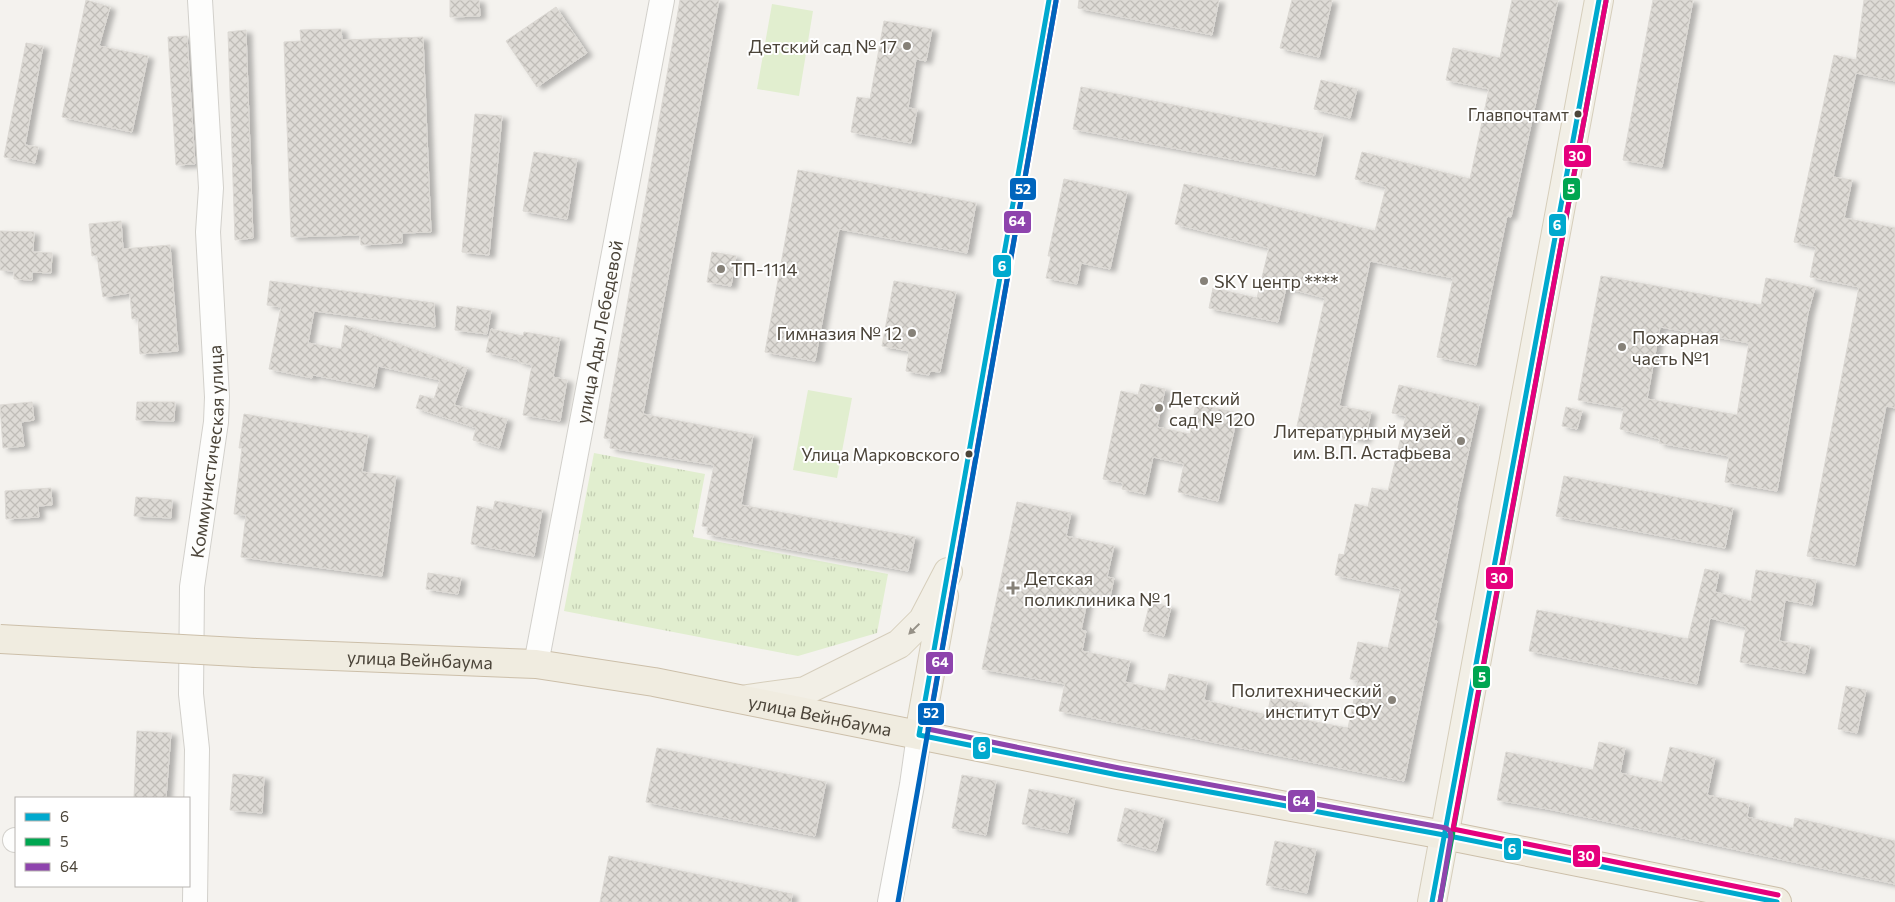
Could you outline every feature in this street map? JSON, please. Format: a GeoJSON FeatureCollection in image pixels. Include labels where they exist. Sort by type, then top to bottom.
{"type":"FeatureCollection","features":[{"type":"Feature","properties":{"kind":"highway","name":"улица Вейнбаума"},"geometry":{"type":"LineString","coordinates":[[0,639],[256,653],[536,664],[654,682],[743,699],[1118,775],[1444,835],[1777,902]]}},
{"type":"Feature","properties":{"kind":"main road"},"geometry":{"type":"LineString","coordinates":[[1432,902],[1599,0]]}},
{"type":"Feature","properties":{"kind":"main road"},"geometry":{"type":"LineString","coordinates":[[743,699],[804,691],[898,644],[923,620],[948,572],[919,735]]}},
{"type":"Feature","properties":{"kind":"street","name":"Коммунистическая улица"},"geometry":{"type":"LineString","coordinates":[[194,902],[192,838],[197,749],[191,694],[192,587],[216,422],[209,251],[212,188],[200,0]]}},
{"type":"Feature","properties":{"kind":"street","name":"улица Ады Лебедевой"},"geometry":{"type":"LineString","coordinates":[[536,664],[662,0]]}},
{"type":"Feature","properties":{"kind":"street"},"geometry":{"type":"LineString","coordinates":[[890,902],[919,735]]}},
{"type":"Feature","properties":{"kind":"green space"},"geometry":{"type":"Polygon","coordinates":[[[772,4],[813,11],[799,96],[757,89],[772,4]]]}},
{"type":"Feature","properties":{"kind":"green space"},"geometry":{"type":"Polygon","coordinates":[[[808,390],[852,398],[837,478],[793,470],[808,390]]]}},
{"type":"Feature","properties":{"kind":"green space"},"geometry":{"type":"Polygon","coordinates":[[[594,453],[705,474],[693,537],[888,574],[877,633],[798,656],[564,611],[594,453]]]}},
{"type":"Feature","properties":{"kind":"building"},"geometry":{"type":"Polygon","coordinates":[[[86,0],[110,7],[99,46],[148,56],[132,132],[62,117],[86,0]]]}},
{"type":"Feature","properties":{"kind":"building"},"geometry":{"type":"Polygon","coordinates":[[[450,0],[479,0],[480,16],[450,17],[450,0]]]}},
{"type":"Feature","properties":{"kind":"building"},"geometry":{"type":"Polygon","coordinates":[[[680,0],[719,0],[643,414],[753,435],[741,505],[915,537],[908,571],[707,534],[708,527],[702,526],[714,465],[610,448],[611,439],[604,438],[680,0]]]}},
{"type":"Feature","properties":{"kind":"building"},"geometry":{"type":"Polygon","coordinates":[[[1079,0],[1219,0],[1212,35],[1078,8],[1079,0]]]}},
{"type":"Feature","properties":{"kind":"building"},"geometry":{"type":"Polygon","coordinates":[[[1292,0],[1332,0],[1319,57],[1280,48],[1292,0]]]}},
{"type":"Feature","properties":{"kind":"building"},"geometry":{"type":"Polygon","coordinates":[[[1512,0],[1558,0],[1511,217],[1507,216],[1476,365],[1437,357],[1453,278],[1370,261],[1339,406],[1371,412],[1365,440],[1297,426],[1325,298],[1286,288],[1278,322],[1209,308],[1213,288],[1257,298],[1269,248],[1175,224],[1184,184],[1375,231],[1386,187],[1355,179],[1362,152],[1470,179],[1489,89],[1446,80],[1453,48],[1500,58],[1512,0]]]}},
{"type":"Feature","properties":{"kind":"building"},"geometry":{"type":"Polygon","coordinates":[[[1653,0],[1693,0],[1662,167],[1623,160],[1653,0]]]}},
{"type":"Feature","properties":{"kind":"building"},"geometry":{"type":"Polygon","coordinates":[[[1864,0],[1895,0],[1895,81],[1856,73],[1833,177],[1852,180],[1844,218],[1895,228],[1895,408],[1886,406],[1855,565],[1807,556],[1859,287],[1810,277],[1816,247],[1794,242],[1834,55],[1856,60],[1864,0]]]}},
{"type":"Feature","properties":{"kind":"building"},"geometry":{"type":"Polygon","coordinates":[[[556,7],[587,53],[537,87],[506,41],[556,7]]]}},
{"type":"Feature","properties":{"kind":"building"},"geometry":{"type":"Polygon","coordinates":[[[884,21],[932,29],[926,61],[916,59],[908,108],[917,109],[911,143],[851,132],[857,97],[870,99],[884,21]]]}},
{"type":"Feature","properties":{"kind":"building"},"geometry":{"type":"Polygon","coordinates":[[[341,29],[342,40],[423,37],[431,232],[402,233],[402,243],[361,245],[360,235],[291,237],[284,42],[301,41],[300,30],[341,29]]]}},
{"type":"Feature","properties":{"kind":"building"},"geometry":{"type":"Polygon","coordinates":[[[246,30],[253,238],[235,240],[228,32],[246,30]]]}},
{"type":"Feature","properties":{"kind":"building"},"geometry":{"type":"Polygon","coordinates":[[[187,36],[195,164],[176,165],[168,37],[187,36]]]}},
{"type":"Feature","properties":{"kind":"building"},"geometry":{"type":"Polygon","coordinates":[[[26,43],[43,46],[25,145],[38,147],[35,163],[4,157],[26,43]]]}},
{"type":"Feature","properties":{"kind":"building"},"geometry":{"type":"Polygon","coordinates":[[[1321,80],[1357,89],[1350,118],[1314,109],[1321,80]]]}},
{"type":"Feature","properties":{"kind":"building"},"geometry":{"type":"Polygon","coordinates":[[[1081,87],[1323,134],[1315,175],[1073,129],[1081,87]]]}},
{"type":"Feature","properties":{"kind":"building"},"geometry":{"type":"Polygon","coordinates":[[[475,114],[502,116],[489,255],[462,252],[475,114]]]}},
{"type":"Feature","properties":{"kind":"building"},"geometry":{"type":"Polygon","coordinates":[[[534,152],[577,159],[567,219],[523,211],[534,152]]]}},
{"type":"Feature","properties":{"kind":"building"},"geometry":{"type":"Polygon","coordinates":[[[798,170],[976,203],[967,253],[839,229],[815,361],[765,352],[798,170]]]}},
{"type":"Feature","properties":{"kind":"building"},"geometry":{"type":"Polygon","coordinates":[[[1064,179],[1127,192],[1110,269],[1081,263],[1077,284],[1046,278],[1051,256],[1048,256],[1064,179]]]}},
{"type":"Feature","properties":{"kind":"building"},"geometry":{"type":"Polygon","coordinates":[[[121,221],[123,249],[170,245],[178,351],[140,354],[138,318],[132,319],[130,293],[103,297],[97,255],[92,256],[89,224],[121,221]]]}},
{"type":"Feature","properties":{"kind":"building"},"geometry":{"type":"Polygon","coordinates":[[[0,231],[34,232],[33,252],[52,253],[51,273],[32,272],[32,280],[14,279],[14,271],[0,270],[0,231]]]}},
{"type":"Feature","properties":{"kind":"building","name":"ТП-1114"},"geometry":{"type":"Polygon","coordinates":[[[712,252],[736,256],[731,286],[707,282],[712,252]]]}},
{"type":"Feature","properties":{"kind":"building"},"geometry":{"type":"Polygon","coordinates":[[[1601,276],[1761,305],[1766,278],[1815,288],[1808,313],[1777,491],[1725,482],[1729,456],[1659,443],[1660,439],[1620,429],[1624,408],[1578,400],[1601,276]],[[1660,327],[1647,399],[1737,415],[1749,343],[1660,327]]]}},
{"type":"Feature","properties":{"kind":"building"},"geometry":{"type":"Polygon","coordinates":[[[270,281],[434,303],[435,327],[314,311],[308,343],[341,349],[345,325],[467,368],[454,405],[507,419],[499,448],[473,440],[476,428],[416,408],[420,395],[434,399],[440,380],[378,366],[374,387],[313,375],[312,378],[269,369],[281,307],[267,305],[270,281]]]}},
{"type":"Feature","properties":{"kind":"building"},"geometry":{"type":"Polygon","coordinates":[[[894,281],[956,292],[940,372],[930,371],[929,375],[906,371],[909,351],[882,346],[894,281]]]}},
{"type":"Feature","properties":{"kind":"building"},"geometry":{"type":"Polygon","coordinates":[[[457,306],[491,311],[487,334],[455,330],[457,306]]]}},
{"type":"Feature","properties":{"kind":"building"},"geometry":{"type":"Polygon","coordinates":[[[491,329],[523,336],[524,332],[560,338],[553,377],[567,380],[560,421],[523,415],[532,365],[486,352],[491,329]]]}},
{"type":"Feature","properties":{"kind":"building"},"geometry":{"type":"Polygon","coordinates":[[[1141,384],[1165,389],[1157,427],[1190,434],[1196,404],[1238,413],[1218,501],[1178,492],[1184,464],[1153,457],[1145,494],[1122,489],[1123,483],[1103,479],[1121,391],[1138,395],[1141,384]]]}},
{"type":"Feature","properties":{"kind":"building"},"geometry":{"type":"Polygon","coordinates":[[[1399,385],[1479,404],[1456,508],[1434,620],[1437,621],[1404,781],[1059,711],[1065,684],[982,669],[1017,502],[1071,513],[1066,536],[1114,546],[1107,577],[1114,578],[1109,602],[1088,598],[1081,630],[1086,631],[1082,651],[1130,661],[1125,682],[1165,691],[1169,674],[1207,682],[1204,700],[1267,715],[1271,697],[1303,703],[1300,719],[1348,728],[1358,680],[1350,679],[1358,642],[1388,648],[1401,589],[1335,575],[1339,554],[1344,555],[1355,504],[1368,507],[1372,488],[1388,491],[1406,416],[1392,413],[1399,385]]]}},
{"type":"Feature","properties":{"kind":"building"},"geometry":{"type":"Polygon","coordinates":[[[32,402],[34,420],[21,422],[24,446],[3,448],[0,405],[32,402]]]}},
{"type":"Feature","properties":{"kind":"building"},"geometry":{"type":"Polygon","coordinates":[[[137,402],[175,402],[174,421],[136,420],[137,402]]]}},
{"type":"Feature","properties":{"kind":"building"},"geometry":{"type":"Polygon","coordinates":[[[1566,407],[1582,411],[1577,429],[1562,426],[1566,407]]]}},
{"type":"Feature","properties":{"kind":"building"},"geometry":{"type":"Polygon","coordinates":[[[244,414],[368,435],[362,472],[396,476],[382,576],[241,557],[246,515],[234,514],[242,448],[239,448],[244,414]]]}},
{"type":"Feature","properties":{"kind":"building"},"geometry":{"type":"Polygon","coordinates":[[[1564,476],[1733,508],[1725,548],[1556,516],[1564,476]]]}},
{"type":"Feature","properties":{"kind":"building"},"geometry":{"type":"Polygon","coordinates":[[[51,488],[52,505],[38,506],[39,517],[6,519],[5,491],[51,488]]]}},
{"type":"Feature","properties":{"kind":"building"},"geometry":{"type":"Polygon","coordinates":[[[136,497],[172,500],[171,518],[134,516],[136,497]]]}},
{"type":"Feature","properties":{"kind":"building"},"geometry":{"type":"Polygon","coordinates":[[[495,501],[542,510],[534,556],[471,544],[477,506],[493,510],[495,501]]]}},
{"type":"Feature","properties":{"kind":"building"},"geometry":{"type":"Polygon","coordinates":[[[1705,569],[1719,572],[1715,592],[1751,601],[1756,570],[1816,580],[1812,605],[1785,600],[1779,641],[1810,646],[1805,673],[1740,662],[1746,627],[1710,618],[1697,684],[1529,651],[1537,610],[1688,639],[1705,569]]]}},
{"type":"Feature","properties":{"kind":"building"},"geometry":{"type":"Polygon","coordinates":[[[428,573],[461,578],[458,594],[426,589],[428,573]]]}},
{"type":"Feature","properties":{"kind":"building"},"geometry":{"type":"Polygon","coordinates":[[[1150,602],[1171,607],[1164,636],[1143,631],[1150,602]]]}},
{"type":"Feature","properties":{"kind":"building"},"geometry":{"type":"Polygon","coordinates":[[[1846,686],[1866,690],[1857,733],[1838,729],[1846,686]]]}},
{"type":"Feature","properties":{"kind":"building"},"geometry":{"type":"Polygon","coordinates":[[[137,731],[171,733],[166,797],[134,797],[137,731]]]}},
{"type":"Feature","properties":{"kind":"building"},"geometry":{"type":"Polygon","coordinates":[[[1599,742],[1625,748],[1620,773],[1662,782],[1670,747],[1715,758],[1707,795],[1749,804],[1747,817],[1793,828],[1795,818],[1895,841],[1895,884],[1553,810],[1497,800],[1506,752],[1593,770],[1599,742]]]}},
{"type":"Feature","properties":{"kind":"building"},"geometry":{"type":"Polygon","coordinates":[[[657,748],[826,782],[815,836],[646,802],[657,748]]]}},
{"type":"Feature","properties":{"kind":"building"},"geometry":{"type":"Polygon","coordinates":[[[233,774],[264,777],[262,813],[230,810],[233,774]]]}},
{"type":"Feature","properties":{"kind":"building"},"geometry":{"type":"Polygon","coordinates":[[[962,775],[996,781],[986,835],[952,828],[962,775]]]}},
{"type":"Feature","properties":{"kind":"building"},"geometry":{"type":"Polygon","coordinates":[[[1029,789],[1075,798],[1068,833],[1022,824],[1029,789]]]}},
{"type":"Feature","properties":{"kind":"building"},"geometry":{"type":"Polygon","coordinates":[[[1125,808],[1164,818],[1156,851],[1117,841],[1125,808]]]}},
{"type":"Feature","properties":{"kind":"building"},"geometry":{"type":"Polygon","coordinates":[[[1275,841],[1316,849],[1307,893],[1266,885],[1275,841]]]}},
{"type":"Feature","properties":{"kind":"building"},"geometry":{"type":"Polygon","coordinates":[[[609,856],[792,894],[791,902],[600,902],[609,856]]]}},
{"type":"Feature","properties":{"kind":"transit line","name":"6"},"geometry":{"type":"LineString","coordinates":[[1049,0],[919,735],[1118,775],[1444,835],[1777,902]]}},
{"type":"Feature","properties":{"kind":"transit line","name":"6"},"geometry":{"type":"LineString","coordinates":[[1432,902],[1599,0]]}},
{"type":"Feature","properties":{"kind":"transit line","name":"64"},"geometry":{"type":"LineString","coordinates":[[1056,1],[928,729],[1119,768],[1446,828],[1450,831],[1451,836],[1440,902]]}},
{"type":"Feature","properties":{"kind":"transit line","name":"52"},"geometry":{"type":"LineString","coordinates":[[898,902],[1056,1]]}},
{"type":"Feature","properties":{"kind":"transit line","name":"5"},"geometry":{"type":"LineString","coordinates":[[1440,902],[1606,1]]}},
{"type":"Feature","properties":{"kind":"transit line","name":"30"},"geometry":{"type":"LineString","coordinates":[[1606,1],[1453,829],[1778,895]]}},
{"type":"Feature","properties":{"kind":"place","name":"Детский сад № 17"},"geometry":{"type":"Point","coordinates":[907,46]}},
{"type":"Feature","properties":{"kind":"place","name":"Главпочтамт"},"geometry":{"type":"Point","coordinates":[1578,114]}},
{"type":"Feature","properties":{"kind":"place","name":"ТП-1114"},"geometry":{"type":"Point","coordinates":[721,269]}},
{"type":"Feature","properties":{"kind":"place","name":"SKY центр ****"},"geometry":{"type":"Point","coordinates":[1204,281]}},
{"type":"Feature","properties":{"kind":"place","name":"Гимназия № 12"},"geometry":{"type":"Point","coordinates":[912,333]}},
{"type":"Feature","properties":{"kind":"place","name":"Пожарная часть №1"},"geometry":{"type":"Point","coordinates":[1622,347]}},
{"type":"Feature","properties":{"kind":"place","name":"Детский сад № 120"},"geometry":{"type":"Point","coordinates":[1159,408]}},
{"type":"Feature","properties":{"kind":"place","name":"Литературный музей им. В.П. Астафьева"},"geometry":{"type":"Point","coordinates":[1461,441]}},
{"type":"Feature","properties":{"kind":"place","name":"Улица Марковского"},"geometry":{"type":"Point","coordinates":[969,454]}},
{"type":"Feature","properties":{"kind":"place","name":"Детская поликлиника № 1"},"geometry":{"type":"Point","coordinates":[1013,588]}},
{"type":"Feature","properties":{"kind":"place","name":"Политехнический институт СФУ"},"geometry":{"type":"Point","coordinates":[1392,700]}}]}
